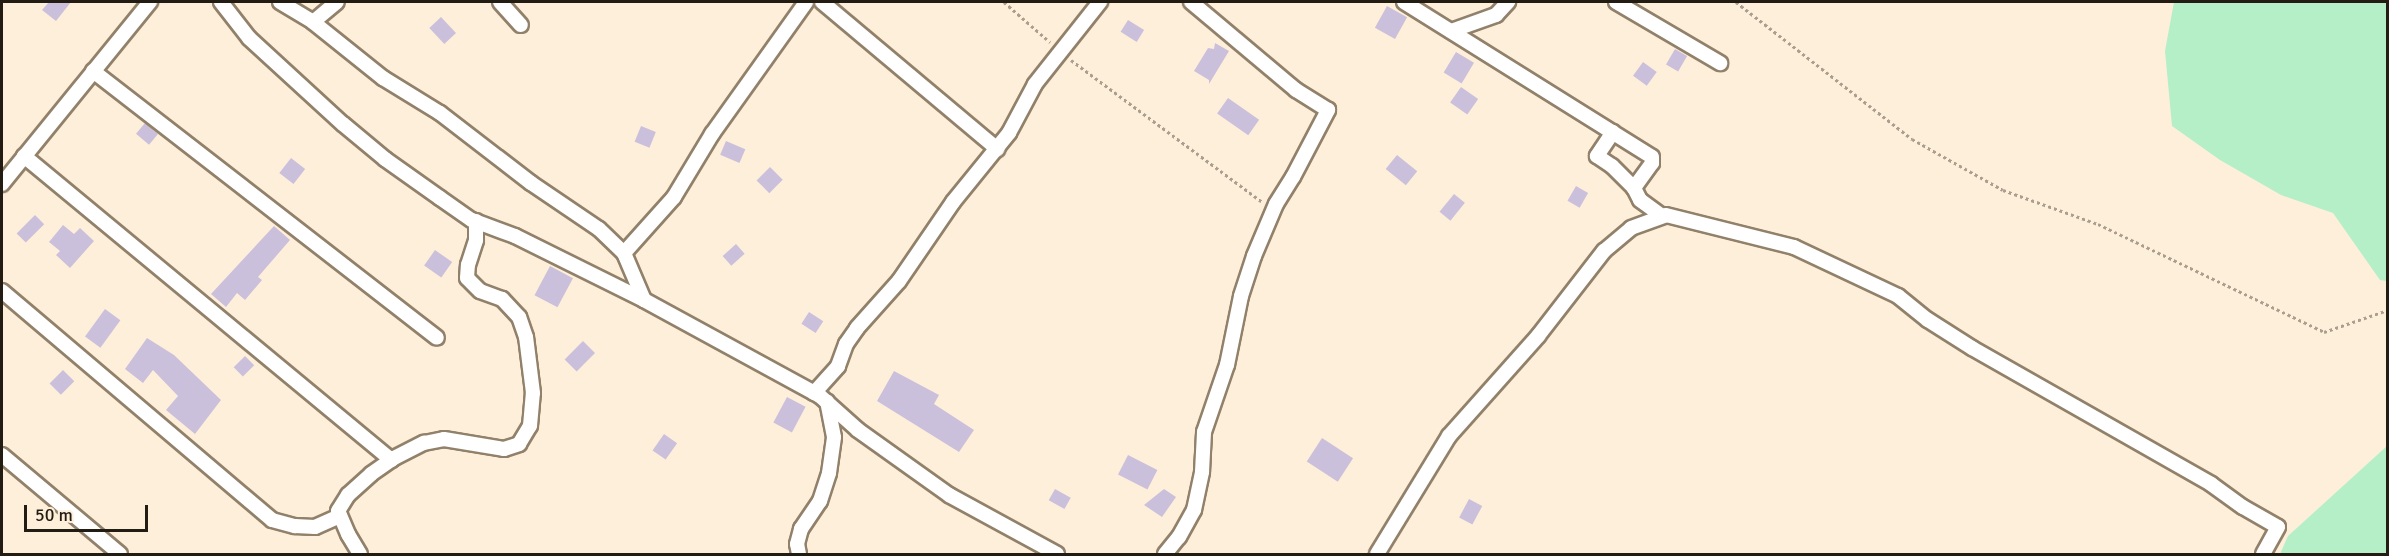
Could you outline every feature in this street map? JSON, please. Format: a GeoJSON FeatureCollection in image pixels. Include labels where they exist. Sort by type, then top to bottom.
{"type":"FeatureCollection","features":[{"type":"Feature","properties":{"kind":"street"},"geometry":{"type":"LineString","coordinates":[[2,184],[150,2]]}},
{"type":"Feature","properties":{"kind":"street"},"geometry":{"type":"LineString","coordinates":[[221,2],[249,38],[343,124],[385,159],[476,221],[515,236],[644,300],[814,393],[858,430],[949,495],[1057,555]]}},
{"type":"Feature","properties":{"kind":"street"},"geometry":{"type":"LineString","coordinates":[[280,2],[313,22],[383,78],[440,113],[531,183],[599,229],[624,253],[644,300]]}},
{"type":"Feature","properties":{"kind":"street"},"geometry":{"type":"LineString","coordinates":[[313,22],[337,2]]}},
{"type":"Feature","properties":{"kind":"street"},"geometry":{"type":"LineString","coordinates":[[500,2],[521,25]]}},
{"type":"Feature","properties":{"kind":"street"},"geometry":{"type":"LineString","coordinates":[[624,253],[674,197],[712,134],[806,2]]}},
{"type":"Feature","properties":{"kind":"street"},"geometry":{"type":"LineString","coordinates":[[822,2],[997,149]]}},
{"type":"Feature","properties":{"kind":"street"},"geometry":{"type":"LineString","coordinates":[[814,393],[838,366],[846,344],[857,328],[899,281],[953,202],[1009,133],[1035,84],[1100,2]]}},
{"type":"Feature","properties":{"kind":"street"},"geometry":{"type":"LineString","coordinates":[[1165,555],[1179,537],[1194,510],[1202,472],[1204,432],[1227,365],[1241,296],[1273,210],[1328,110],[1296,90],[1191,2]]}},
{"type":"Feature","properties":{"kind":"street"},"geometry":{"type":"LineString","coordinates":[[1404,2],[1652,157],[1652,163],[1634,188]]}},
{"type":"Feature","properties":{"kind":"street"},"geometry":{"type":"LineString","coordinates":[[1451,31],[1496,15],[1508,2]]}},
{"type":"Feature","properties":{"kind":"street"},"geometry":{"type":"LineString","coordinates":[[1616,2],[1720,63]]}},
{"type":"Feature","properties":{"kind":"street"},"geometry":{"type":"LineString","coordinates":[[93,70],[437,338]]}},
{"type":"Feature","properties":{"kind":"street"},"geometry":{"type":"LineString","coordinates":[[1613,132],[1596,156],[1620,173],[1634,188],[1640,200],[1662,216]]}},
{"type":"Feature","properties":{"kind":"street"},"geometry":{"type":"LineString","coordinates":[[24,156],[391,460]]}},
{"type":"Feature","properties":{"kind":"street"},"geometry":{"type":"LineString","coordinates":[[1377,555],[1449,436],[1538,336],[1605,251],[1631,228],[1666,215],[1794,247],[1898,296],[1928,320],[1972,348],[2211,484],[2278,528],[2263,555]]}},
{"type":"Feature","properties":{"kind":"street"},"geometry":{"type":"LineString","coordinates":[[360,555],[338,511],[348,495],[391,460],[424,443],[444,439],[504,449],[519,444],[531,426],[533,393],[526,337],[519,317],[502,299],[480,291],[467,278],[468,265],[476,240],[476,221]]}},
{"type":"Feature","properties":{"kind":"street"},"geometry":{"type":"LineString","coordinates":[[2,291],[272,520],[296,526],[315,527],[340,516]]}},
{"type":"Feature","properties":{"kind":"street"},"geometry":{"type":"LineString","coordinates":[[799,555],[797,544],[801,529],[820,501],[829,473],[834,437],[827,402]]}},
{"type":"Feature","properties":{"kind":"street"},"geometry":{"type":"LineString","coordinates":[[2,455],[120,555]]}},
{"type":"Feature","properties":{"kind":"path"},"geometry":{"type":"LineString","coordinates":[[1004,2],[1061,52],[1273,210]]}},
{"type":"Feature","properties":{"kind":"path"},"geometry":{"type":"LineString","coordinates":[[1736,2],[1911,140],[2003,190],[2098,224],[2324,332],[2388,310]]}},
{"type":"Feature","properties":{"kind":"green space"},"geometry":{"type":"Polygon","coordinates":[[[2174,2],[2387,2],[2387,281],[2380,280],[2333,213],[2281,195],[2220,160],[2172,126],[2165,51],[2174,2]]]}},
{"type":"Feature","properties":{"kind":"green space"},"geometry":{"type":"Polygon","coordinates":[[[2387,446],[2387,554],[2280,554],[2288,536],[2387,446]]]}},
{"type":"Feature","properties":{"kind":"building"},"geometry":{"type":"Polygon","coordinates":[[[49,2],[71,2],[56,21],[42,10],[49,2]]]}},
{"type":"Feature","properties":{"kind":"building"},"geometry":{"type":"Polygon","coordinates":[[[1387,6],[1407,17],[1395,39],[1375,28],[1387,6]]]}},
{"type":"Feature","properties":{"kind":"building"},"geometry":{"type":"Polygon","coordinates":[[[441,17],[456,33],[444,44],[429,28],[441,17]]]}},
{"type":"Feature","properties":{"kind":"building"},"geometry":{"type":"Polygon","coordinates":[[[1128,20],[1144,30],[1137,42],[1121,32],[1128,20]]]}},
{"type":"Feature","properties":{"kind":"building"},"geometry":{"type":"Polygon","coordinates":[[[1215,43],[1229,51],[1209,84],[1209,80],[1194,71],[1208,48],[1214,49],[1215,43]]]}},
{"type":"Feature","properties":{"kind":"building"},"geometry":{"type":"Polygon","coordinates":[[[1675,49],[1687,56],[1678,72],[1666,65],[1675,49]]]}},
{"type":"Feature","properties":{"kind":"building"},"geometry":{"type":"Polygon","coordinates":[[[1456,52],[1474,63],[1462,83],[1444,73],[1456,52]]]}},
{"type":"Feature","properties":{"kind":"building"},"geometry":{"type":"Polygon","coordinates":[[[1643,62],[1657,72],[1647,86],[1633,76],[1643,62]]]}},
{"type":"Feature","properties":{"kind":"building"},"geometry":{"type":"Polygon","coordinates":[[[1461,87],[1478,99],[1467,115],[1450,103],[1461,87]]]}},
{"type":"Feature","properties":{"kind":"building"},"geometry":{"type":"Polygon","coordinates":[[[1228,98],[1259,120],[1248,135],[1217,114],[1228,98]]]}},
{"type":"Feature","properties":{"kind":"building"},"geometry":{"type":"Polygon","coordinates":[[[145,123],[158,134],[149,145],[136,134],[145,123]]]}},
{"type":"Feature","properties":{"kind":"building"},"geometry":{"type":"Polygon","coordinates":[[[641,126],[656,132],[649,148],[635,142],[641,126]]]}},
{"type":"Feature","properties":{"kind":"building"},"geometry":{"type":"Polygon","coordinates":[[[726,141],[745,149],[739,163],[720,155],[726,141]]]}},
{"type":"Feature","properties":{"kind":"building"},"geometry":{"type":"Polygon","coordinates":[[[1397,155],[1417,171],[1406,185],[1386,169],[1397,155]]]}},
{"type":"Feature","properties":{"kind":"building"},"geometry":{"type":"Polygon","coordinates":[[[291,158],[305,169],[293,184],[279,173],[291,158]]]}},
{"type":"Feature","properties":{"kind":"building"},"geometry":{"type":"Polygon","coordinates":[[[770,167],[783,180],[769,193],[757,180],[770,167]]]}},
{"type":"Feature","properties":{"kind":"building"},"geometry":{"type":"Polygon","coordinates":[[[1576,186],[1588,193],[1580,208],[1568,201],[1576,186]]]}},
{"type":"Feature","properties":{"kind":"building"},"geometry":{"type":"Polygon","coordinates":[[[1454,194],[1465,203],[1450,221],[1440,212],[1454,194]]]}},
{"type":"Feature","properties":{"kind":"building"},"geometry":{"type":"Polygon","coordinates":[[[35,215],[44,224],[26,243],[17,233],[35,215]]]}},
{"type":"Feature","properties":{"kind":"building"},"geometry":{"type":"Polygon","coordinates":[[[63,225],[74,234],[80,228],[94,241],[70,268],[56,255],[60,251],[49,242],[63,225]]]}},
{"type":"Feature","properties":{"kind":"building"},"geometry":{"type":"Polygon","coordinates":[[[274,226],[290,240],[258,277],[262,280],[245,300],[237,293],[226,307],[211,294],[274,226]]]}},
{"type":"Feature","properties":{"kind":"building"},"geometry":{"type":"Polygon","coordinates":[[[736,244],[745,254],[731,266],[723,256],[736,244]]]}},
{"type":"Feature","properties":{"kind":"building"},"geometry":{"type":"Polygon","coordinates":[[[435,250],[452,262],[441,278],[424,266],[435,250]]]}},
{"type":"Feature","properties":{"kind":"building"},"geometry":{"type":"Polygon","coordinates":[[[550,266],[573,278],[557,307],[535,295],[550,266]]]}},
{"type":"Feature","properties":{"kind":"building"},"geometry":{"type":"Polygon","coordinates":[[[105,309],[120,320],[100,348],[85,337],[105,309]]]}},
{"type":"Feature","properties":{"kind":"building"},"geometry":{"type":"Polygon","coordinates":[[[809,312],[823,321],[816,333],[801,324],[809,312]]]}},
{"type":"Feature","properties":{"kind":"building"},"geometry":{"type":"Polygon","coordinates":[[[147,338],[174,355],[221,400],[195,434],[166,410],[178,396],[153,370],[143,383],[125,369],[147,338]]]}},
{"type":"Feature","properties":{"kind":"building"},"geometry":{"type":"Polygon","coordinates":[[[583,341],[595,353],[577,371],[565,359],[583,341]]]}},
{"type":"Feature","properties":{"kind":"building"},"geometry":{"type":"Polygon","coordinates":[[[245,356],[254,365],[243,377],[234,367],[245,356]]]}},
{"type":"Feature","properties":{"kind":"building"},"geometry":{"type":"Polygon","coordinates":[[[63,370],[74,381],[61,395],[50,383],[63,370]]]}},
{"type":"Feature","properties":{"kind":"building"},"geometry":{"type":"Polygon","coordinates":[[[894,371],[939,395],[934,404],[974,430],[959,452],[877,401],[894,371]]]}},
{"type":"Feature","properties":{"kind":"building"},"geometry":{"type":"Polygon","coordinates":[[[787,397],[806,407],[792,432],[773,423],[787,397]]]}},
{"type":"Feature","properties":{"kind":"building"},"geometry":{"type":"Polygon","coordinates":[[[664,434],[677,443],[666,460],[653,450],[664,434]]]}},
{"type":"Feature","properties":{"kind":"building"},"geometry":{"type":"Polygon","coordinates":[[[1322,438],[1353,458],[1338,482],[1307,461],[1322,438]]]}},
{"type":"Feature","properties":{"kind":"building"},"geometry":{"type":"Polygon","coordinates":[[[1128,455],[1157,470],[1147,490],[1118,475],[1128,455]]]}},
{"type":"Feature","properties":{"kind":"building"},"geometry":{"type":"Polygon","coordinates":[[[1055,489],[1071,498],[1064,509],[1049,500],[1055,489]]]}},
{"type":"Feature","properties":{"kind":"building"},"geometry":{"type":"Polygon","coordinates":[[[1164,489],[1176,497],[1162,517],[1144,505],[1164,489]]]}},
{"type":"Feature","properties":{"kind":"building"},"geometry":{"type":"Polygon","coordinates":[[[1469,499],[1482,506],[1472,525],[1459,518],[1469,499]]]}}]}
